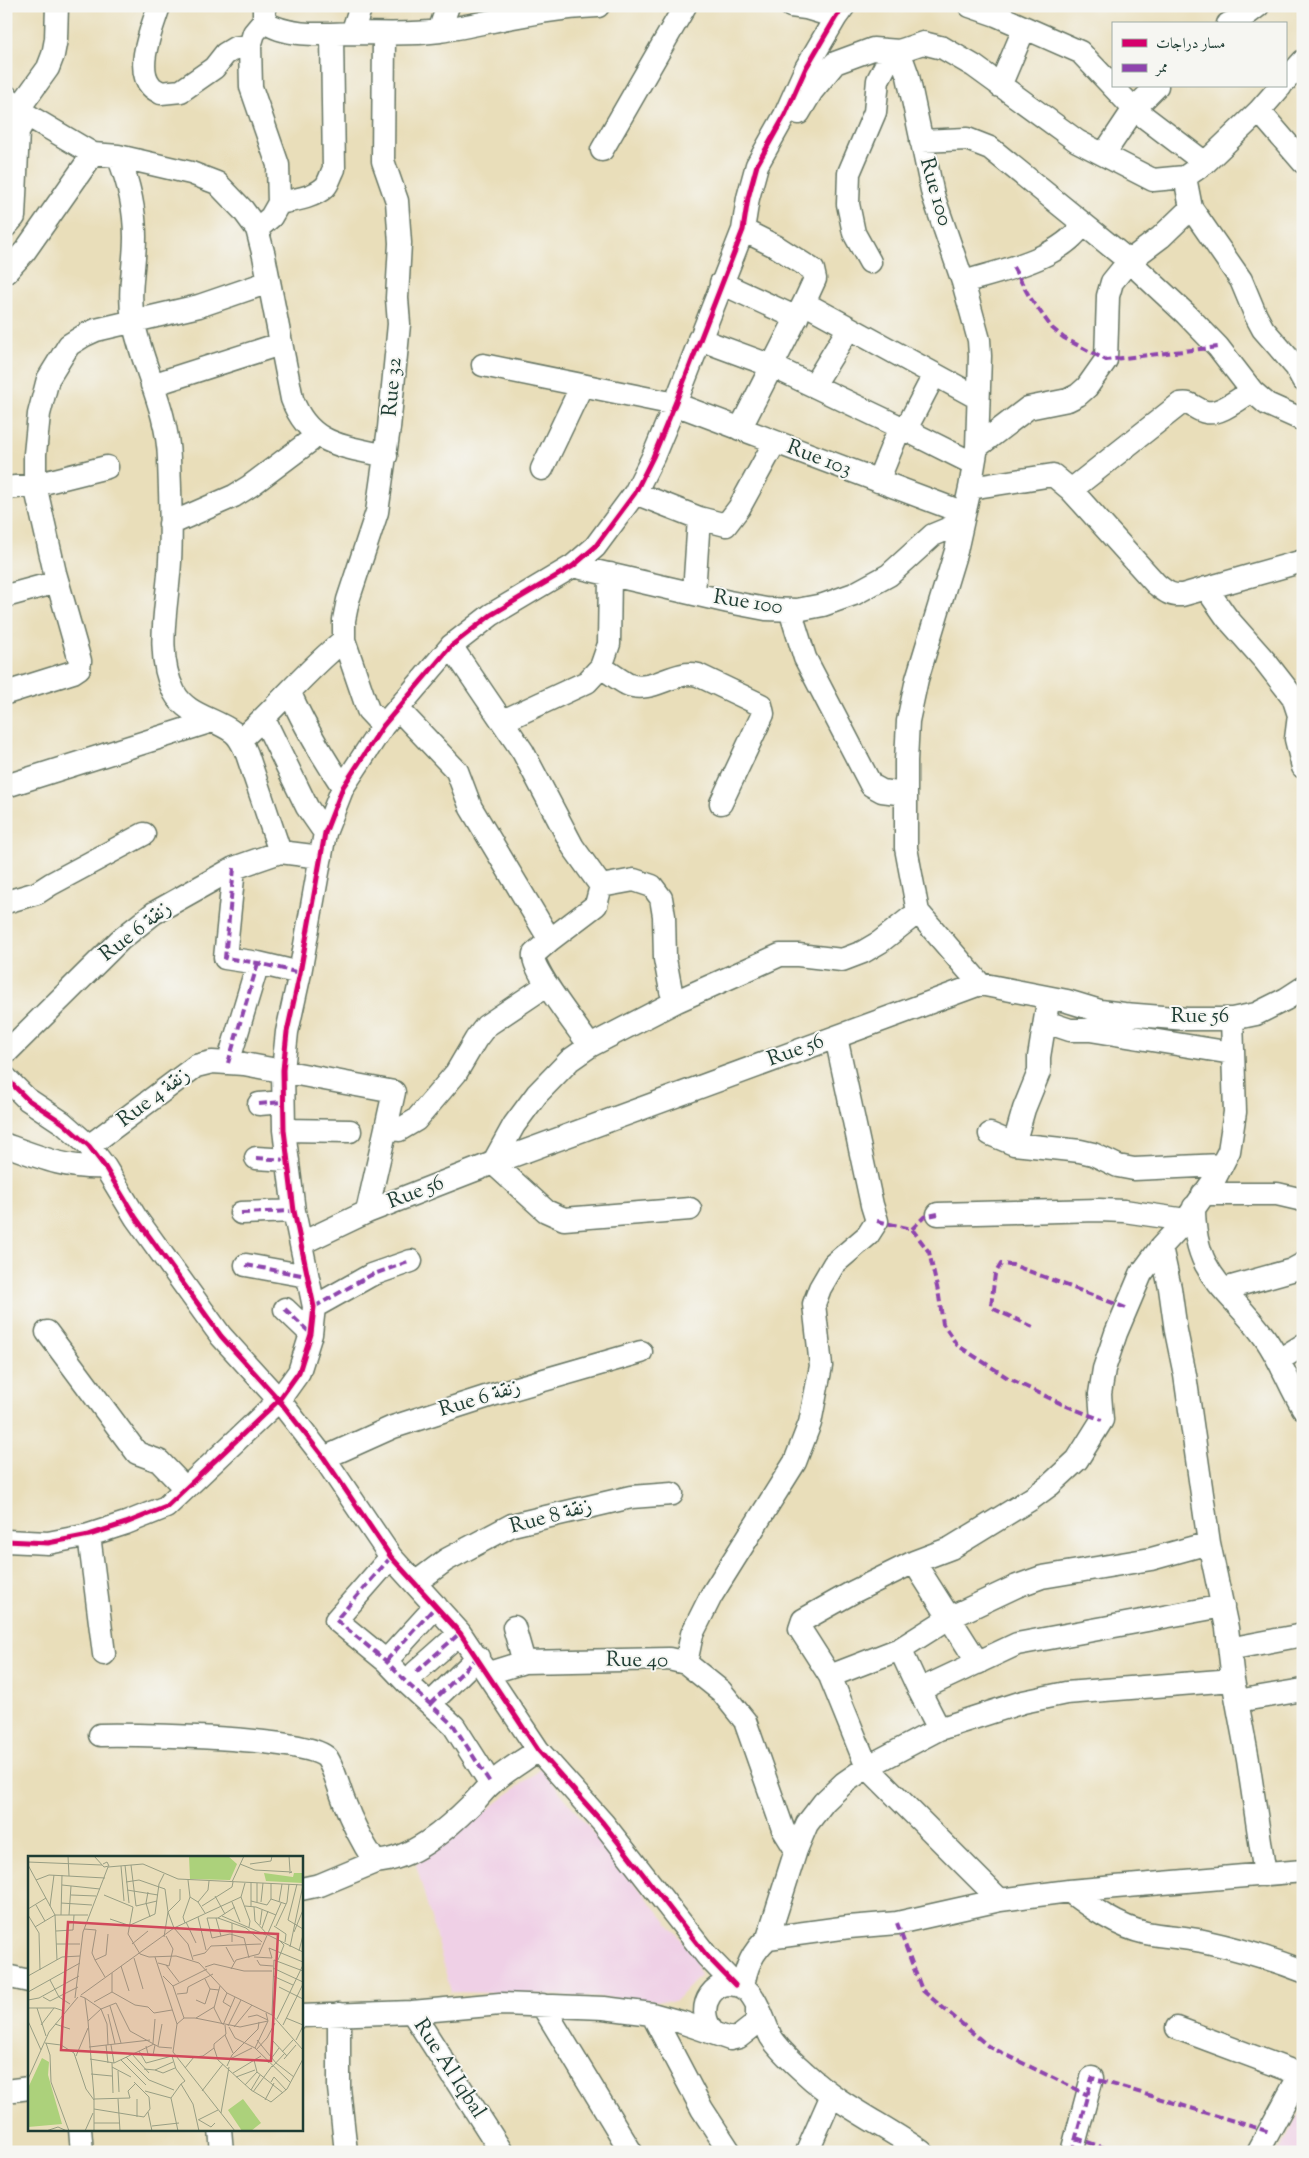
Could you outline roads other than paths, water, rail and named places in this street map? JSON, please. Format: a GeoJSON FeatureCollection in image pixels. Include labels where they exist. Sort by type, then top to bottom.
{"type":"FeatureCollection","features":[{"type":"Feature","properties":{"kind":"street"},"geometry":{"type":"LineString","coordinates":[[14,108],[25,100],[40,80],[54,55],[57,6]]}},
{"type":"Feature","properties":{"kind":"street"},"geometry":{"type":"LineString","coordinates":[[159,6],[144,51],[146,74],[150,86],[161,93],[181,91],[214,68],[225,54],[236,48],[250,46]]}},
{"type":"Feature","properties":{"kind":"street"},"geometry":{"type":"LineString","coordinates":[[279,203],[315,193],[326,186],[334,169],[342,34],[361,6]]}},
{"type":"Feature","properties":{"kind":"street"},"geometry":{"type":"LineString","coordinates":[[439,31],[448,6]]}},
{"type":"Feature","properties":{"kind":"street"},"geometry":{"type":"LineString","coordinates":[[264,14],[271,27],[282,30],[342,34],[384,34],[439,31],[529,12],[598,6]]}},
{"type":"Feature","properties":{"kind":"street"},"geometry":{"type":"LineString","coordinates":[[602,150],[685,6]]}},
{"type":"Feature","properties":{"kind":"street"},"geometry":{"type":"LineString","coordinates":[[6,1542],[48,1542],[89,1534],[126,1523],[166,1507],[279,1400],[299,1372],[311,1334],[314,1307],[294,1211],[284,1130],[283,1070],[287,1032],[326,833],[343,787],[384,726],[451,646],[491,615],[573,566],[595,547],[635,493],[654,457],[742,230],[757,165],[785,115],[806,68],[840,12],[791,6]]}},
{"type":"Feature","properties":{"kind":"street"},"geometry":{"type":"LineString","coordinates":[[1233,22],[1242,18],[1258,6]]}},
{"type":"Feature","properties":{"kind":"street"},"geometry":{"type":"LineString","coordinates":[[974,7],[1024,29],[1068,45],[1080,52],[1112,86]]}},
{"type":"Feature","properties":{"kind":"street"},"geometry":{"type":"LineString","coordinates":[[256,229],[271,217],[279,203],[278,165],[251,88],[250,46],[254,33],[264,14]]}},
{"type":"Feature","properties":{"kind":"street"},"geometry":{"type":"LineString","coordinates":[[1000,86],[1024,29]]}},
{"type":"Feature","properties":{"kind":"street","name":"Rue 32"},"geometry":{"type":"LineString","coordinates":[[384,34],[383,161],[397,201],[400,243],[397,298],[399,324],[386,456],[377,512],[348,600],[344,620],[344,640],[368,710],[384,726]]}},
{"type":"Feature","properties":{"kind":"street"},"geometry":{"type":"LineString","coordinates":[[757,165],[796,119],[812,91],[835,63],[866,51],[879,49],[896,51],[917,44],[937,45],[974,66],[1078,141],[1152,180],[1185,177],[1206,163],[1259,112],[1279,88]]}},
{"type":"Feature","properties":{"kind":"street"},"geometry":{"type":"LineString","coordinates":[[870,262],[863,253],[854,233],[848,204],[848,173],[874,112],[878,80],[896,51]]}},
{"type":"Feature","properties":{"kind":"street","name":"Rue 100"},"geometry":{"type":"LineString","coordinates":[[896,51],[908,76],[933,195],[963,282],[979,340],[980,372],[976,456],[970,488],[956,551],[917,679],[908,721],[905,794],[906,848],[918,912]]}},
{"type":"Feature","properties":{"kind":"street"},"geometry":{"type":"LineString","coordinates":[[1286,80],[1303,61]]}},
{"type":"Feature","properties":{"kind":"street"},"geometry":{"type":"LineString","coordinates":[[1114,88],[1134,109],[1206,163]]}},
{"type":"Feature","properties":{"kind":"street"},"geometry":{"type":"LineString","coordinates":[[1104,154],[1134,109],[1155,88]]}},
{"type":"Feature","properties":{"kind":"street"},"geometry":{"type":"LineString","coordinates":[[14,108],[93,154],[118,156],[191,173],[216,184],[243,210],[256,229],[269,282],[280,344],[298,416],[314,434],[352,448],[386,456]]}},
{"type":"Feature","properties":{"kind":"street"},"geometry":{"type":"LineString","coordinates":[[6,226],[14,217],[15,210],[18,130],[14,108]]}},
{"type":"Feature","properties":{"kind":"street"},"geometry":{"type":"LineString","coordinates":[[1259,112],[1303,162]]}},
{"type":"Feature","properties":{"kind":"street"},"geometry":{"type":"LineString","coordinates":[[921,141],[967,139],[982,143],[1129,261],[1199,326],[1252,391],[1267,404],[1303,420]]}},
{"type":"Feature","properties":{"kind":"street"},"geometry":{"type":"LineString","coordinates":[[6,272],[30,243],[93,154]]}},
{"type":"Feature","properties":{"kind":"street"},"geometry":{"type":"LineString","coordinates":[[118,156],[127,178],[134,210],[135,239],[130,298],[134,321],[163,423],[169,456],[170,559],[164,649],[168,673],[174,693],[182,703],[194,712],[233,732],[240,740],[247,754],[280,852]]}},
{"type":"Feature","properties":{"kind":"street"},"geometry":{"type":"LineString","coordinates":[[1185,177],[1191,208],[1241,280],[1263,329],[1296,366],[1303,380]]}},
{"type":"Feature","properties":{"kind":"street"},"geometry":{"type":"LineString","coordinates":[[699,338],[772,366],[903,428],[976,456],[1028,408],[1073,398],[1094,378],[1106,360],[1108,296],[1112,282],[1129,261],[1161,237],[1191,208]]}},
{"type":"Feature","properties":{"kind":"street"},"geometry":{"type":"LineString","coordinates":[[963,282],[1013,267],[1054,251],[1073,237],[1083,224]]}},
{"type":"Feature","properties":{"kind":"street"},"geometry":{"type":"LineString","coordinates":[[740,429],[815,279],[813,270],[777,247],[742,230]]}},
{"type":"Feature","properties":{"kind":"street"},"geometry":{"type":"LineString","coordinates":[[6,693],[73,672],[79,668],[78,655],[57,582],[35,485],[35,454],[43,392],[62,354],[69,345],[96,330],[199,306],[269,282]]}},
{"type":"Feature","properties":{"kind":"street"},"geometry":{"type":"LineString","coordinates":[[722,283],[850,328],[978,398]]}},
{"type":"Feature","properties":{"kind":"street"},"geometry":{"type":"LineString","coordinates":[[814,385],[850,328]]}},
{"type":"Feature","properties":{"kind":"street"},"geometry":{"type":"LineString","coordinates":[[152,385],[280,344]]}},
{"type":"Feature","properties":{"kind":"street","name":"Rue 103"},"geometry":{"type":"LineString","coordinates":[[483,365],[675,404],[878,481],[963,518]]}},
{"type":"Feature","properties":{"kind":"street"},"geometry":{"type":"LineString","coordinates":[[878,481],[903,428],[934,375]]}},
{"type":"Feature","properties":{"kind":"street"},"geometry":{"type":"LineString","coordinates":[[542,469],[582,385]]}},
{"type":"Feature","properties":{"kind":"street"},"geometry":{"type":"LineString","coordinates":[[1071,490],[1180,404],[1190,403],[1202,411],[1214,412],[1252,391]]}},
{"type":"Feature","properties":{"kind":"street"},"geometry":{"type":"LineString","coordinates":[[170,524],[214,506],[250,486],[310,442],[314,434]]}},
{"type":"Feature","properties":{"kind":"street"},"geometry":{"type":"LineString","coordinates":[[635,493],[699,518],[722,526],[726,525],[731,520],[775,442]]}},
{"type":"Feature","properties":{"kind":"street"},"geometry":{"type":"LineString","coordinates":[[6,488],[35,485],[107,467]]}},
{"type":"Feature","properties":{"kind":"street"},"geometry":{"type":"LineString","coordinates":[[970,488],[1049,474],[1057,478],[1071,490],[1164,591],[1170,594],[1182,596],[1303,561]]}},
{"type":"Feature","properties":{"kind":"street"},"geometry":{"type":"LineString","coordinates":[[694,594],[699,518]]}},
{"type":"Feature","properties":{"kind":"street","name":"Rue 100"},"geometry":{"type":"LineString","coordinates":[[573,566],[766,609],[790,610],[823,605],[854,594],[889,575],[933,535],[963,518]]}},
{"type":"Feature","properties":{"kind":"street"},"geometry":{"type":"LineString","coordinates":[[503,721],[587,682],[601,667],[609,644],[610,574]]}},
{"type":"Feature","properties":{"kind":"street"},"geometry":{"type":"LineString","coordinates":[[6,596],[57,582]]}},
{"type":"Feature","properties":{"kind":"street"},"geometry":{"type":"LineString","coordinates":[[1206,588],[1227,618],[1265,661],[1293,697],[1299,715],[1296,739],[1299,760],[1303,767]]}},
{"type":"Feature","properties":{"kind":"street"},"geometry":{"type":"LineString","coordinates":[[790,610],[805,658],[871,785],[882,791],[905,794]]}},
{"type":"Feature","properties":{"kind":"street"},"geometry":{"type":"LineString","coordinates":[[240,740],[264,719],[318,660],[344,640]]}},
{"type":"Feature","properties":{"kind":"street"},"geometry":{"type":"LineString","coordinates":[[451,646],[523,752],[573,847],[601,886]]}},
{"type":"Feature","properties":{"kind":"street"},"geometry":{"type":"LineString","coordinates":[[601,667],[627,684],[637,686],[650,685],[689,672],[761,705],[762,714],[721,803]]}},
{"type":"Feature","properties":{"kind":"street"},"geometry":{"type":"LineString","coordinates":[[290,692],[323,758],[343,787]]}},
{"type":"Feature","properties":{"kind":"street"},"geometry":{"type":"LineString","coordinates":[[398,709],[457,771],[466,797],[479,823],[550,940]]}},
{"type":"Feature","properties":{"kind":"street"},"geometry":{"type":"LineString","coordinates":[[264,719],[303,800],[326,833]]}},
{"type":"Feature","properties":{"kind":"street"},"geometry":{"type":"LineString","coordinates":[[6,786],[212,721]]}},
{"type":"Feature","properties":{"kind":"street"},"geometry":{"type":"LineString","coordinates":[[6,902],[37,893],[144,834]]}},
{"type":"Feature","properties":{"kind":"street","name":"Rue 6 زنقة"},"geometry":{"type":"LineString","coordinates":[[6,1053],[120,940],[154,913],[234,868],[280,852],[321,857]]}},
{"type":"Feature","properties":{"kind":"street"},"geometry":{"type":"LineString","coordinates":[[234,868],[226,958],[300,973]]}},
{"type":"Feature","properties":{"kind":"street"},"geometry":{"type":"LineString","coordinates":[[601,886],[634,880],[652,886],[661,898],[664,916],[665,959],[672,991],[677,1000]]}},
{"type":"Feature","properties":{"kind":"street"},"geometry":{"type":"LineString","coordinates":[[590,1046],[547,985],[533,958],[534,954],[550,940],[596,905],[601,886]]}},
{"type":"Feature","properties":{"kind":"street"},"geometry":{"type":"LineString","coordinates":[[690,1208],[564,1219],[546,1212],[493,1163],[514,1124],[537,1094],[570,1060],[590,1046],[677,1000],[780,955],[842,960],[863,952],[880,942],[918,912],[980,984]]}},
{"type":"Feature","properties":{"kind":"street"},"geometry":{"type":"LineString","coordinates":[[228,1063],[258,963]]}},
{"type":"Feature","properties":{"kind":"street","name":"Rue 56"},"geometry":{"type":"LineString","coordinates":[[302,1243],[367,1212],[493,1163],[980,984],[1124,1014],[1187,1019],[1232,1019],[1256,1014],[1302,992]]}},
{"type":"Feature","properties":{"kind":"street"},"geometry":{"type":"LineString","coordinates":[[386,1128],[399,1130],[408,1126],[428,1107],[456,1073],[486,1026],[547,985]]}},
{"type":"Feature","properties":{"kind":"street"},"geometry":{"type":"LineString","coordinates":[[1014,1144],[1024,1109],[1039,1072],[1039,1057],[1049,997]]}},
{"type":"Feature","properties":{"kind":"street"},"geometry":{"type":"LineString","coordinates":[[1000,1900],[867,1767],[830,1676],[800,1629],[803,1620],[853,1592],[914,1562],[951,1548],[1030,1500],[1050,1486],[1077,1460],[1102,1420],[1101,1380],[1116,1332],[1141,1274],[1194,1207],[1229,1151],[1234,1126],[1232,1019]]}},
{"type":"Feature","properties":{"kind":"street"},"geometry":{"type":"LineString","coordinates":[[1046,1022],[1070,1030],[1090,1030],[1232,1053]]}},
{"type":"Feature","properties":{"kind":"street"},"geometry":{"type":"LineString","coordinates":[[686,1663],[692,1634],[711,1596],[794,1462],[810,1423],[821,1366],[814,1304],[820,1288],[834,1264],[868,1235],[878,1221],[872,1205],[836,1037]]}},
{"type":"Feature","properties":{"kind":"street","name":"Rue 4 زنقة"},"geometry":{"type":"LineString","coordinates":[[89,1146],[196,1066],[212,1062],[283,1070],[394,1092],[428,1107]]}},
{"type":"Feature","properties":{"kind":"street"},"geometry":{"type":"LineString","coordinates":[[6,1078],[27,1099],[63,1123],[89,1146],[105,1167],[136,1218],[221,1336],[279,1400],[324,1458],[391,1557],[460,1633],[538,1750],[603,1823],[732,1987],[755,2000],[757,2009],[757,2018],[747,2033],[730,2039],[652,2014],[604,2008],[500,2004],[412,2012],[302,2016]]}},
{"type":"Feature","properties":{"kind":"street"},"geometry":{"type":"LineString","coordinates":[[367,1212],[394,1092]]}},
{"type":"Feature","properties":{"kind":"street"},"geometry":{"type":"LineString","coordinates":[[259,1104],[283,1102]]}},
{"type":"Feature","properties":{"kind":"street"},"geometry":{"type":"LineString","coordinates":[[284,1130],[350,1131]]}},
{"type":"Feature","properties":{"kind":"street"},"geometry":{"type":"LineString","coordinates":[[990,1134],[1014,1144],[1080,1150],[1118,1166],[1134,1169],[1222,1165]]}},
{"type":"Feature","properties":{"kind":"street"},"geometry":{"type":"LineString","coordinates":[[6,1145],[68,1166],[84,1168],[105,1167]]}},
{"type":"Feature","properties":{"kind":"street"},"geometry":{"type":"LineString","coordinates":[[256,1158],[288,1160]]}},
{"type":"Feature","properties":{"kind":"street"},"geometry":{"type":"LineString","coordinates":[[938,1214],[1124,1211],[1194,1207],[1277,1194],[1303,1200]]}},
{"type":"Feature","properties":{"kind":"street"},"geometry":{"type":"LineString","coordinates":[[1194,1207],[1198,1249],[1212,1277],[1262,1334],[1279,1360],[1303,1408]]}},
{"type":"Feature","properties":{"kind":"street"},"geometry":{"type":"LineString","coordinates":[[241,1213],[294,1211]]}},
{"type":"Feature","properties":{"kind":"street"},"geometry":{"type":"LineString","coordinates":[[1161,1247],[1185,1375],[1209,1543],[1230,1647],[1235,1691],[1248,1760],[1265,1875]]}},
{"type":"Feature","properties":{"kind":"street"},"geometry":{"type":"LineString","coordinates":[[314,1307],[372,1274],[411,1262]]}},
{"type":"Feature","properties":{"kind":"street"},"geometry":{"type":"LineString","coordinates":[[1224,1289],[1292,1270],[1303,1264]]}},
{"type":"Feature","properties":{"kind":"street"},"geometry":{"type":"LineString","coordinates":[[246,1265],[307,1276]]}},
{"type":"Feature","properties":{"kind":"street"},"geometry":{"type":"LineString","coordinates":[[285,1309],[311,1334]]}},
{"type":"Feature","properties":{"kind":"street"},"geometry":{"type":"LineString","coordinates":[[47,1332],[137,1453],[159,1461],[185,1488]]}},
{"type":"Feature","properties":{"kind":"street"},"geometry":{"type":"LineString","coordinates":[[1279,1360],[1303,1345]]}},
{"type":"Feature","properties":{"kind":"street","name":"Rue 6 زنقة"},"geometry":{"type":"LineString","coordinates":[[324,1458],[393,1427],[492,1395],[641,1352]]}},
{"type":"Feature","properties":{"kind":"street","name":"Rue 8 زنقة"},"geometry":{"type":"LineString","coordinates":[[415,1583],[446,1560],[512,1525],[631,1497],[672,1494]]}},
{"type":"Feature","properties":{"kind":"street"},"geometry":{"type":"LineString","coordinates":[[89,1534],[104,1654]]}},
{"type":"Feature","properties":{"kind":"street"},"geometry":{"type":"LineString","coordinates":[[830,1676],[900,1649],[949,1618],[985,1600],[1042,1577],[1151,1559],[1209,1543]]}},
{"type":"Feature","properties":{"kind":"street"},"geometry":{"type":"LineString","coordinates":[[391,1557],[336,1620],[386,1661],[454,1726],[491,1784]]}},
{"type":"Feature","properties":{"kind":"street"},"geometry":{"type":"LineString","coordinates":[[914,1562],[978,1663]]}},
{"type":"Feature","properties":{"kind":"street"},"geometry":{"type":"LineString","coordinates":[[386,1661],[436,1606]]}},
{"type":"Feature","properties":{"kind":"street"},"geometry":{"type":"LineString","coordinates":[[919,1690],[1017,1644],[1223,1606]]}},
{"type":"Feature","properties":{"kind":"street"},"geometry":{"type":"LineString","coordinates":[[514,1627],[524,1662]]}},
{"type":"Feature","properties":{"kind":"street"},"geometry":{"type":"LineString","coordinates":[[416,1672],[460,1633]]}},
{"type":"Feature","properties":{"kind":"street"},"geometry":{"type":"LineString","coordinates":[[1230,1647],[1303,1635]]}},
{"type":"Feature","properties":{"kind":"street"},"geometry":{"type":"LineString","coordinates":[[900,1649],[940,1729]]}},
{"type":"Feature","properties":{"kind":"street","name":"Rue 40"},"geometry":{"type":"LineString","coordinates":[[483,1665],[524,1662],[669,1659],[686,1663],[721,1691],[744,1721],[783,1829],[796,1850]]}},
{"type":"Feature","properties":{"kind":"street"},"geometry":{"type":"LineString","coordinates":[[430,1704],[483,1665]]}},
{"type":"Feature","properties":{"kind":"street"},"geometry":{"type":"LineString","coordinates":[[714,2033],[708,2026],[704,2009],[706,2000],[732,1987],[745,1973],[750,1959],[758,1947],[768,1938],[796,1850],[807,1824],[824,1802],[844,1783],[867,1767],[940,1729],[1023,1702],[1066,1692],[1303,1690]]}},
{"type":"Feature","properties":{"kind":"street"},"geometry":{"type":"LineString","coordinates":[[100,1735],[221,1738],[267,1742],[314,1750],[326,1758],[355,1830],[375,1862]]}},
{"type":"Feature","properties":{"kind":"street"},"geometry":{"type":"LineString","coordinates":[[302,1889],[320,1885],[375,1862],[388,1861],[403,1856],[424,1844],[471,1805],[491,1784],[538,1750]]}},
{"type":"Feature","properties":{"kind":"street"},"geometry":{"type":"LineString","coordinates":[[768,1938],[849,1927],[897,1923],[1000,1900],[1069,1891],[1303,1871]]}},
{"type":"Feature","properties":{"kind":"street"},"geometry":{"type":"LineString","coordinates":[[1069,1891],[1090,1907],[1127,1926],[1146,1933],[1208,1942],[1266,1958],[1303,1971]]}},
{"type":"Feature","properties":{"kind":"street"},"geometry":{"type":"LineString","coordinates":[[6,1976],[28,1981]]}},
{"type":"Feature","properties":{"kind":"street"},"geometry":{"type":"LineString","coordinates":[[542,2005],[631,2152]]}},
{"type":"Feature","properties":{"kind":"street"},"geometry":{"type":"LineString","coordinates":[[681,2022],[704,2009]]}},
{"type":"Feature","properties":{"kind":"street"},"geometry":{"type":"LineString","coordinates":[[757,2009],[772,2039],[805,2074],[832,2095],[914,2150]]}},
{"type":"Feature","properties":{"kind":"street","name":"Rue Al Iqbal"},"geometry":{"type":"LineString","coordinates":[[412,2012],[502,2152]]}},
{"type":"Feature","properties":{"kind":"street"},"geometry":{"type":"LineString","coordinates":[[339,2014],[340,2088],[346,2152]]}},
{"type":"Feature","properties":{"kind":"street"},"geometry":{"type":"LineString","coordinates":[[652,2014],[702,2109],[730,2152]]}},
{"type":"Feature","properties":{"kind":"street"},"geometry":{"type":"LineString","coordinates":[[1177,2028],[1301,2071],[1258,2152]]}},
{"type":"Feature","properties":{"kind":"street"},"geometry":{"type":"LineString","coordinates":[[747,2033],[772,2039]]}},
{"type":"Feature","properties":{"kind":"street"},"geometry":{"type":"LineString","coordinates":[[1072,2152],[1092,2078]]}},
{"type":"Feature","properties":{"kind":"street"},"geometry":{"type":"LineString","coordinates":[[6,2091],[28,2088]]}},
{"type":"Feature","properties":{"kind":"street"},"geometry":{"type":"LineString","coordinates":[[807,2152],[832,2095]]}},
{"type":"Feature","properties":{"kind":"street"},"geometry":{"type":"LineString","coordinates":[[80,2130],[82,2152]]}},
{"type":"Feature","properties":{"kind":"street"},"geometry":{"type":"LineString","coordinates":[[220,2130],[222,2152]]}}]}
